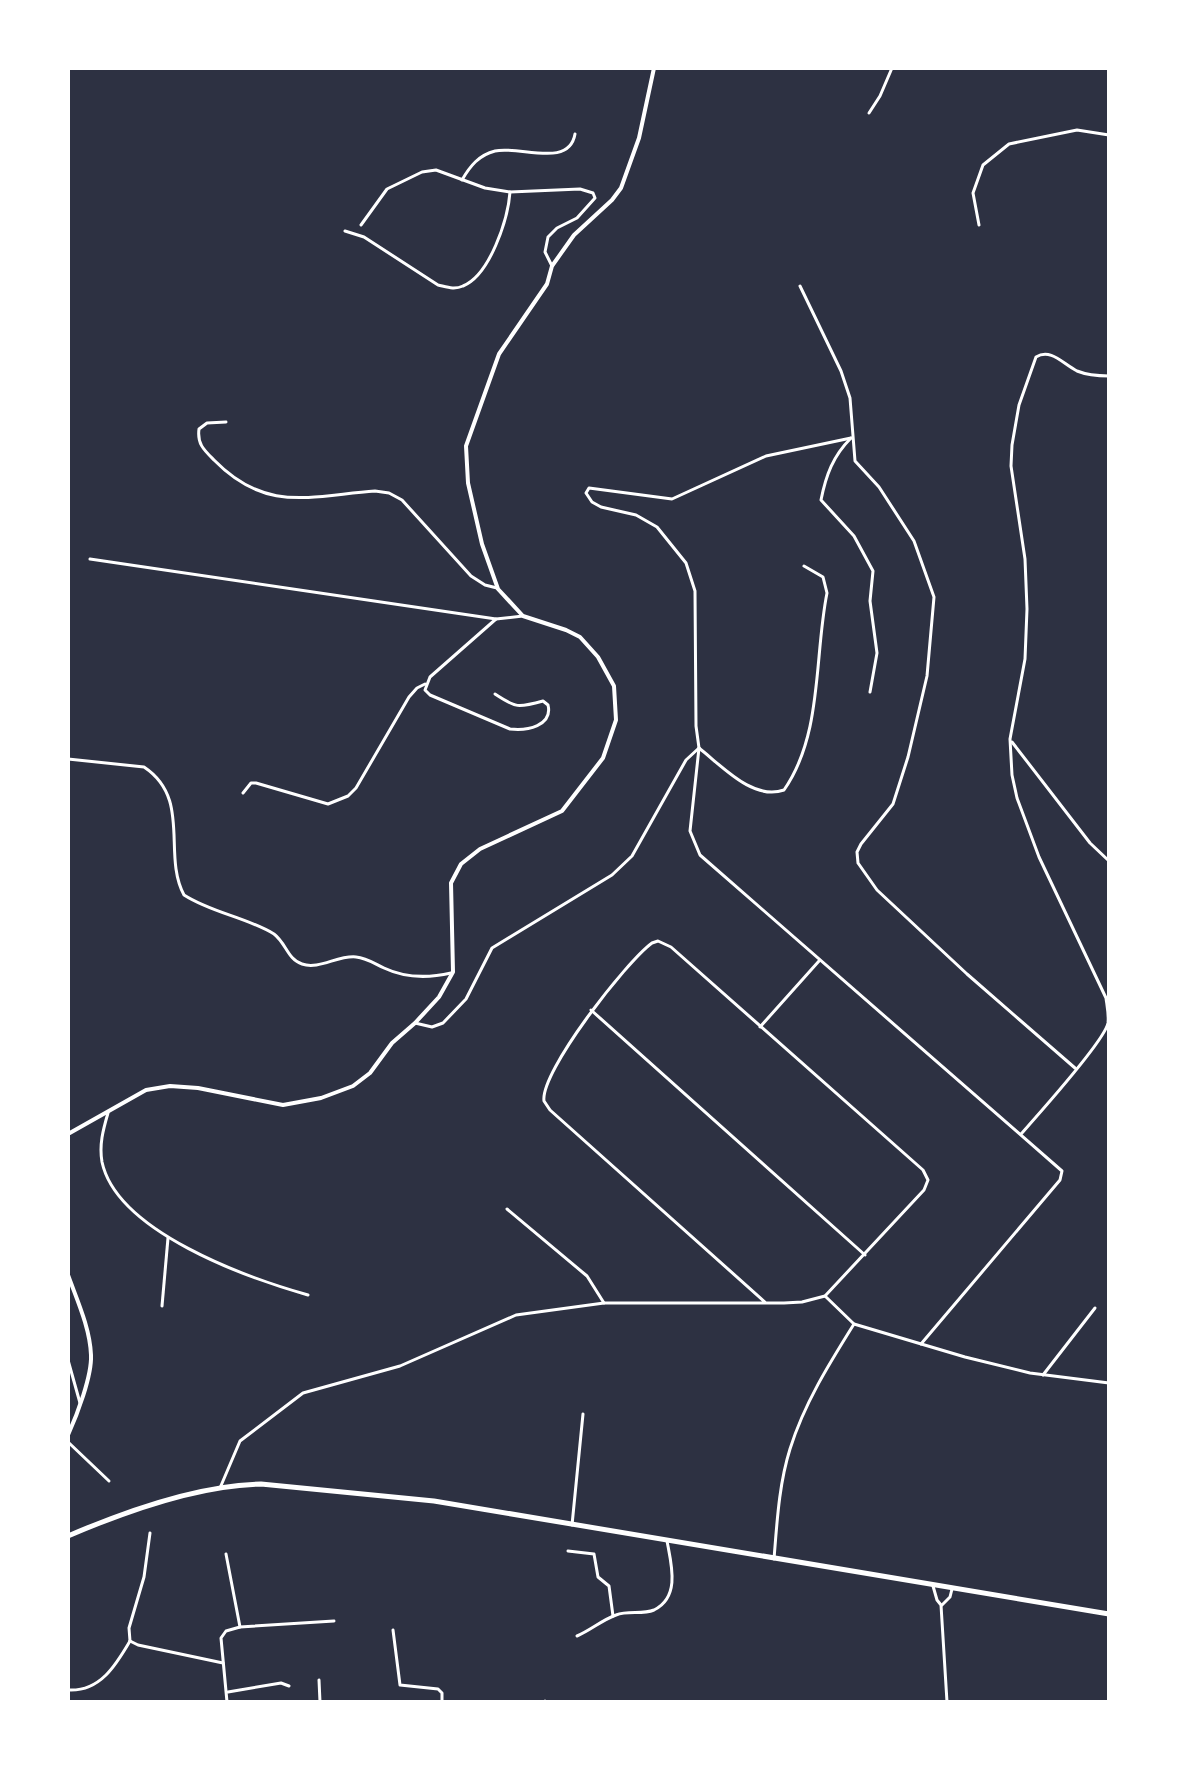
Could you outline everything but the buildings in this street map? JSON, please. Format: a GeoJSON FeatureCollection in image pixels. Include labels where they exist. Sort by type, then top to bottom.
{"type":"FeatureCollection","features":[{"type":"Feature","properties":{"kind":"main road"},"geometry":{"type":"LineString","coordinates":[[68,1536],[186,1494],[261,1484],[434,1501],[1109,1614]]}},
{"type":"Feature","properties":{"kind":"street"},"geometry":{"type":"LineString","coordinates":[[523,616],[498,589],[482,544],[468,483],[466,446],[499,354],[547,284],[552,266],[574,235],[621,188],[639,138],[654,68]]}},
{"type":"Feature","properties":{"kind":"street"},"geometry":{"type":"LineString","coordinates":[[869,113],[892,68]]}},
{"type":"Feature","properties":{"kind":"street"},"geometry":{"type":"LineString","coordinates":[[979,225],[973,193],[983,165],[1009,144],[1077,130],[1109,135]]}},
{"type":"Feature","properties":{"kind":"street"},"geometry":{"type":"LineString","coordinates":[[462,180],[471,165],[494,151],[559,153],[567,151],[575,134]]}},
{"type":"Feature","properties":{"kind":"street"},"geometry":{"type":"LineString","coordinates":[[361,225],[387,189],[422,172],[436,170],[485,188],[510,192],[580,189],[593,193],[595,198],[587,209],[548,237],[545,252],[552,266]]}},
{"type":"Feature","properties":{"kind":"street"},"geometry":{"type":"LineString","coordinates":[[345,231],[364,237],[438,285],[452,289],[465,286],[487,260],[502,231],[510,192]]}},
{"type":"Feature","properties":{"kind":"street"},"geometry":{"type":"LineString","coordinates":[[800,286],[841,371],[850,398],[855,461],[879,487],[914,541],[934,597],[927,676],[908,757],[893,804],[857,852],[858,863],[877,890],[1075,1068]]}},
{"type":"Feature","properties":{"kind":"street"},"geometry":{"type":"LineString","coordinates":[[1021,1134],[1097,1045],[1108,1025],[1106,998],[1039,857],[1017,798],[1012,775],[1010,739],[1025,659],[1027,609],[1023,531],[1011,466],[1019,405],[1032,364],[1041,354],[1049,354],[1077,371],[1109,376]]}},
{"type":"Feature","properties":{"kind":"street"},"geometry":{"type":"LineString","coordinates":[[226,422],[207,423],[199,429],[197,438],[201,447],[225,471],[255,491],[284,499],[375,491],[389,493],[402,500],[471,576],[498,589]]}},
{"type":"Feature","properties":{"kind":"street"},"geometry":{"type":"LineString","coordinates":[[851,438],[837,452],[826,477],[821,500],[854,536],[873,571],[870,601],[877,653],[870,692]]}},
{"type":"Feature","properties":{"kind":"street"},"geometry":{"type":"LineString","coordinates":[[851,438],[766,456],[672,499],[630,496],[596,488],[589,488],[586,493],[592,502],[601,507],[636,515],[657,527],[686,563],[695,591],[696,726],[699,748],[690,831],[700,855],[1021,1134],[1062,1174],[921,1344]]}},
{"type":"Feature","properties":{"kind":"street"},"geometry":{"type":"LineString","coordinates":[[68,1134],[146,1090],[170,1086],[198,1088],[283,1105],[321,1098],[353,1086],[370,1073],[392,1043],[439,997],[453,972],[451,883],[454,875],[468,857],[480,849],[562,811],[603,758],[616,720],[614,686],[598,657],[580,637],[523,616],[496,619],[90,559]]}},
{"type":"Feature","properties":{"kind":"street"},"geometry":{"type":"LineString","coordinates":[[699,748],[736,778],[764,793],[784,790],[790,782],[802,757],[810,723],[827,593],[823,577],[804,566]]}},
{"type":"Feature","properties":{"kind":"street"},"geometry":{"type":"LineString","coordinates":[[495,694],[513,707],[543,701],[550,713],[547,720],[538,725],[521,730],[510,729],[430,695],[425,690],[430,677],[496,619]]}},
{"type":"Feature","properties":{"kind":"street"},"geometry":{"type":"LineString","coordinates":[[243,793],[251,783],[256,783],[328,804],[348,796],[356,788],[409,697],[426,684]]}},
{"type":"Feature","properties":{"kind":"street"},"geometry":{"type":"LineString","coordinates":[[1010,739],[1090,843],[1109,861]]}},
{"type":"Feature","properties":{"kind":"street"},"geometry":{"type":"LineString","coordinates":[[415,1023],[432,1027],[443,1023],[466,999],[492,948],[612,875],[632,856],[686,760],[699,748]]}},
{"type":"Feature","properties":{"kind":"street"},"geometry":{"type":"LineString","coordinates":[[68,759],[144,767],[154,774],[162,783],[175,823],[177,875],[184,895],[270,932],[285,943],[293,960],[314,965],[340,957],[356,957],[395,972],[422,977],[453,972]]}},
{"type":"Feature","properties":{"kind":"street"},"geometry":{"type":"LineString","coordinates":[[220,1488],[240,1441],[303,1393],[400,1366],[516,1315],[604,1303],[766,1303],[802,1302],[825,1296],[924,1190],[927,1174],[671,947],[658,941],[648,946],[591,1010],[545,1085],[542,1092],[544,1101],[550,1110],[766,1303]]}},
{"type":"Feature","properties":{"kind":"street"},"geometry":{"type":"LineString","coordinates":[[760,1027],[819,960]]}},
{"type":"Feature","properties":{"kind":"street"},"geometry":{"type":"LineString","coordinates":[[591,1010],[865,1255]]}},
{"type":"Feature","properties":{"kind":"street"},"geometry":{"type":"LineString","coordinates":[[109,1109],[101,1138],[102,1162],[110,1183],[133,1211],[168,1236],[256,1280],[308,1295]]}},
{"type":"Feature","properties":{"kind":"street"},"geometry":{"type":"LineString","coordinates":[[507,1209],[587,1276],[604,1303]]}},
{"type":"Feature","properties":{"kind":"street"},"geometry":{"type":"LineString","coordinates":[[162,1306],[168,1236]]}},
{"type":"Feature","properties":{"kind":"street"},"geometry":{"type":"LineString","coordinates":[[68,1275],[91,1352],[80,1403],[68,1435]]}},
{"type":"Feature","properties":{"kind":"street"},"geometry":{"type":"LineString","coordinates":[[825,1296],[854,1324],[965,1357],[1043,1375],[1109,1383]]}},
{"type":"Feature","properties":{"kind":"street"},"geometry":{"type":"LineString","coordinates":[[1043,1375],[1095,1308]]}},
{"type":"Feature","properties":{"kind":"street"},"geometry":{"type":"LineString","coordinates":[[774,1559],[780,1496],[789,1452],[804,1410],[854,1324]]}},
{"type":"Feature","properties":{"kind":"street"},"geometry":{"type":"LineString","coordinates":[[68,1360],[80,1403]]}},
{"type":"Feature","properties":{"kind":"street"},"geometry":{"type":"LineString","coordinates":[[572,1525],[583,1414]]}},
{"type":"Feature","properties":{"kind":"street"},"geometry":{"type":"LineString","coordinates":[[68,1442],[109,1481]]}},
{"type":"Feature","properties":{"kind":"street"},"geometry":{"type":"LineString","coordinates":[[68,1690],[79,1691],[104,1679],[130,1641],[128,1633],[144,1577],[150,1533]]}},
{"type":"Feature","properties":{"kind":"street"},"geometry":{"type":"LineString","coordinates":[[577,1636],[593,1630],[613,1616],[653,1610],[664,1602],[671,1588],[673,1572],[667,1541]]}},
{"type":"Feature","properties":{"kind":"street"},"geometry":{"type":"LineString","coordinates":[[568,1551],[594,1554],[598,1577],[609,1586],[613,1616]]}},
{"type":"Feature","properties":{"kind":"street"},"geometry":{"type":"LineString","coordinates":[[226,1554],[240,1627]]}},
{"type":"Feature","properties":{"kind":"street"},"geometry":{"type":"LineString","coordinates":[[933,1586],[941,1605],[947,1702]]}},
{"type":"Feature","properties":{"kind":"street"},"geometry":{"type":"LineString","coordinates":[[941,1605],[950,1597],[952,1589]]}},
{"type":"Feature","properties":{"kind":"street"},"geometry":{"type":"LineString","coordinates":[[227,1702],[223,1634],[240,1627],[334,1621]]}},
{"type":"Feature","properties":{"kind":"street"},"geometry":{"type":"LineString","coordinates":[[393,1630],[400,1685],[438,1689],[442,1693],[442,1702]]}},
{"type":"Feature","properties":{"kind":"street"},"geometry":{"type":"LineString","coordinates":[[130,1641],[223,1663]]}},
{"type":"Feature","properties":{"kind":"street"},"geometry":{"type":"LineString","coordinates":[[319,1680],[320,1702]]}},
{"type":"Feature","properties":{"kind":"street"},"geometry":{"type":"LineString","coordinates":[[228,1692],[281,1683],[289,1686]]}}]}
